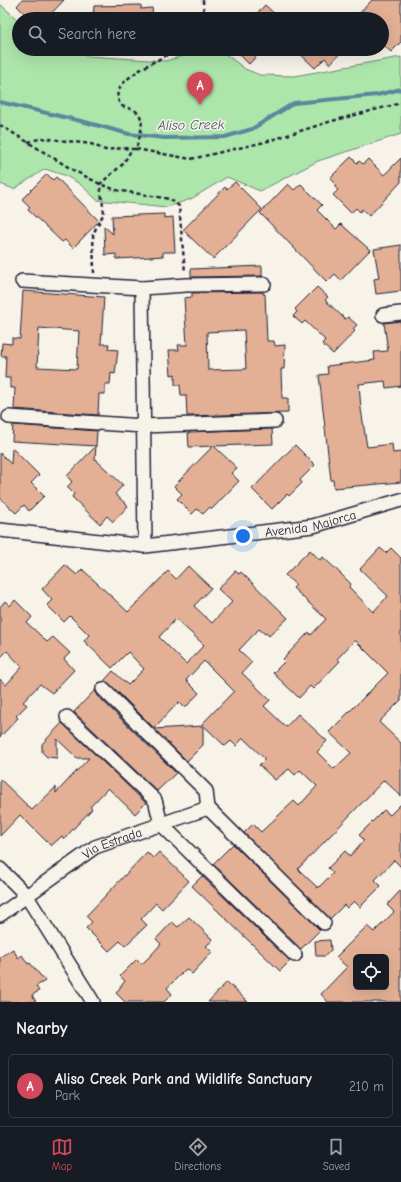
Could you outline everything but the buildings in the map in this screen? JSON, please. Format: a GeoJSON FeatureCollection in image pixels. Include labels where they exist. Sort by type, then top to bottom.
{"type":"FeatureCollection","features":[{"type":"Feature","properties":{"kind":"street"},"geometry":{"type":"LineString","coordinates":[[22,281],[142,288],[186,285],[264,284]]}},
{"type":"Feature","properties":{"kind":"street"},"geometry":{"type":"LineString","coordinates":[[142,288],[146,546]]}},
{"type":"Feature","properties":{"kind":"street"},"geometry":{"type":"LineString","coordinates":[[383,315],[401,313]]}},
{"type":"Feature","properties":{"kind":"street"},"geometry":{"type":"LineString","coordinates":[[10,417],[143,426],[275,421]]}},
{"type":"Feature","properties":{"kind":"street","name":"Avenida Majorca"},"geometry":{"type":"LineString","coordinates":[[0,530],[146,546],[313,526],[401,500]]}},
{"type":"Feature","properties":{"kind":"street"},"geometry":{"type":"LineString","coordinates":[[102,689],[206,791],[208,808],[324,923]]}},
{"type":"Feature","properties":{"kind":"street"},"geometry":{"type":"LineString","coordinates":[[67,716],[156,800],[161,824],[294,955]]}},
{"type":"Feature","properties":{"kind":"street","name":"Via Estrada"},"geometry":{"type":"LineString","coordinates":[[0,915],[95,847],[208,808]]}},
{"type":"Feature","properties":{"kind":"street"},"geometry":{"type":"LineString","coordinates":[[0,870],[26,895],[93,1002]]}},
{"type":"Feature","properties":{"kind":"path"},"geometry":{"type":"LineString","coordinates":[[203,0],[204,12]]}},
{"type":"Feature","properties":{"kind":"path"},"geometry":{"type":"LineString","coordinates":[[136,148],[142,124],[140,115],[120,104],[117,95],[120,88],[130,77],[168,56]]}},
{"type":"Feature","properties":{"kind":"path"},"geometry":{"type":"LineString","coordinates":[[100,184],[123,164],[132,150],[136,148],[191,159],[265,142],[332,121],[401,104]]}},
{"type":"Feature","properties":{"kind":"path"},"geometry":{"type":"LineString","coordinates":[[0,125],[73,170],[100,184],[116,190],[170,199],[178,206],[186,285]]}},
{"type":"Feature","properties":{"kind":"path"},"geometry":{"type":"LineString","coordinates":[[27,142],[42,138],[90,144],[105,150],[124,148],[132,150]]}},
{"type":"Feature","properties":{"kind":"path"},"geometry":{"type":"LineString","coordinates":[[94,285],[93,234],[104,213],[100,184]]}},
{"type":"Feature","properties":{"kind":"green space"},"geometry":{"type":"Polygon","coordinates":[[[0,4],[12,15],[12,56],[88,56],[165,61],[183,56],[228,56],[245,69],[260,75],[294,76],[401,57],[401,134],[318,161],[260,191],[227,177],[191,199],[167,207],[97,200],[80,184],[64,175],[45,169],[14,189],[0,184],[0,4]]]}},
{"type":"Feature","properties":{"kind":"waterway","name":"Aliso Creek"},"geometry":{"type":"LineString","coordinates":[[0,102],[129,134],[164,138],[225,137],[252,129],[294,103],[377,95],[401,89]]}},
{"type":"Feature","properties":{"kind":"place","name":"Aliso Creek Park and Wildlife Sanctuary"},"geometry":{"type":"Point","coordinates":[200,105]}}]}
